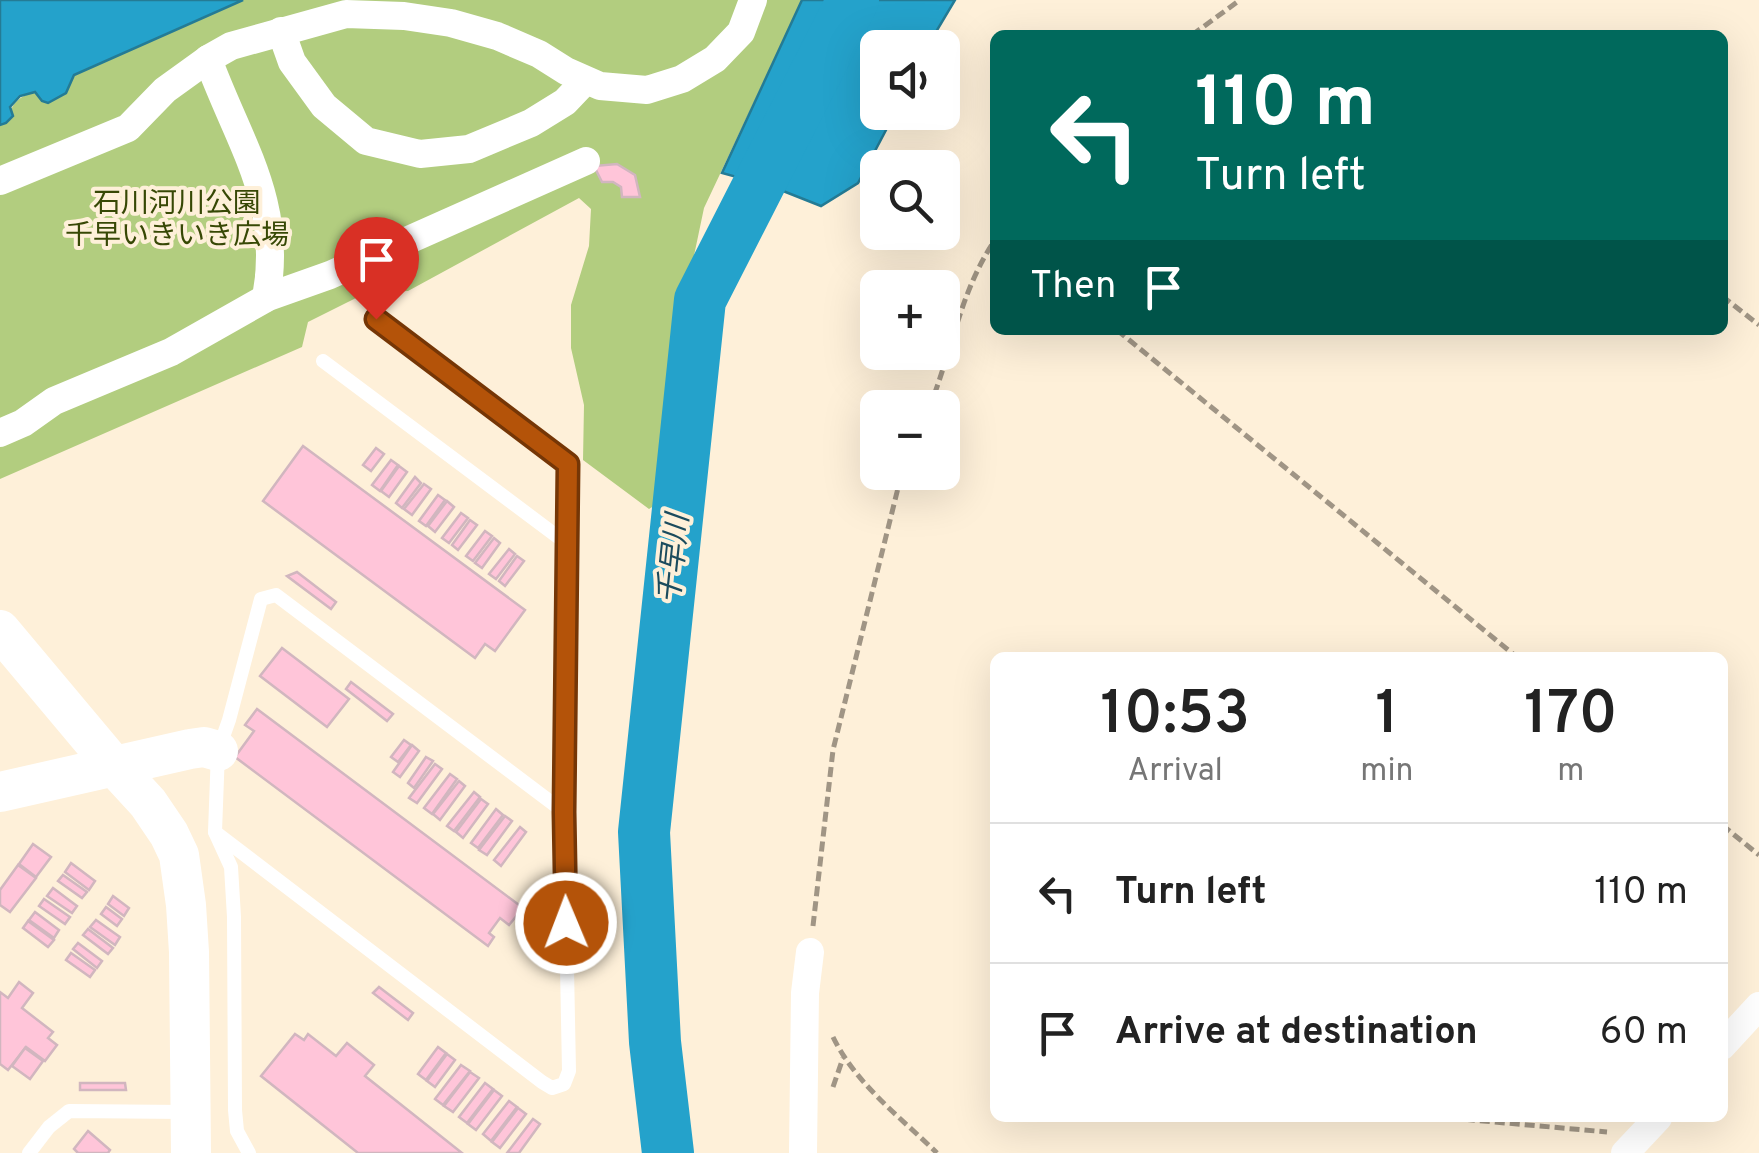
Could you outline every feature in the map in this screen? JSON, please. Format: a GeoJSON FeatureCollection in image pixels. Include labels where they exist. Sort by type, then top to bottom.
{"type":"FeatureCollection","features":[{"type":"Feature","properties":{"kind":"street"},"geometry":{"type":"LineString","coordinates":[[0,181],[128,128],[164,90],[231,46],[347,7],[450,22],[538,54],[585,81],[647,90],[682,79],[716,60],[741,32],[753,0]]}},
{"type":"Feature","properties":{"kind":"street"},"geometry":{"type":"LineString","coordinates":[[281,31],[292,62],[324,106],[366,141],[420,154],[469,149],[530,123],[566,102],[585,81]]}},
{"type":"Feature","properties":{"kind":"street"},"geometry":{"type":"LineString","coordinates":[[208,59],[258,176],[271,247],[266,298]]}},
{"type":"Feature","properties":{"kind":"street"},"geometry":{"type":"LineString","coordinates":[[0,433],[23,423],[54,401],[172,352],[266,298],[330,275],[586,160]]}},
{"type":"Feature","properties":{"kind":"street"},"geometry":{"type":"LineString","coordinates":[[0,630],[148,803],[170,834],[179,855],[188,936],[191,1153]]}},
{"type":"Feature","properties":{"kind":"street"},"geometry":{"type":"LineString","coordinates":[[0,792],[190,750],[218,751]]}},
{"type":"Feature","properties":{"kind":"street"},"geometry":{"type":"LineString","coordinates":[[804,1153],[805,993],[810,952]]}},
{"type":"Feature","properties":{"kind":"street"},"geometry":{"type":"LineString","coordinates":[[1728,1040],[1759,1006]]}},
{"type":"Feature","properties":{"kind":"lane"},"geometry":{"type":"LineString","coordinates":[[214,832],[552,1088],[564,1084],[569,1071],[564,812],[568,464],[376,319]]}},
{"type":"Feature","properties":{"kind":"lane"},"geometry":{"type":"LineString","coordinates":[[324,361],[566,544]]}},
{"type":"Feature","properties":{"kind":"lane"},"geometry":{"type":"LineString","coordinates":[[249,1153],[237,1131],[234,1110],[231,867],[214,832],[218,751],[261,600],[276,595],[564,812]]}},
{"type":"Feature","properties":{"kind":"lane"},"geometry":{"type":"LineString","coordinates":[[29,1153],[49,1127],[69,1111],[192,1112]]}},
{"type":"Feature","properties":{"kind":"path"},"geometry":{"type":"LineString","coordinates":[[1199,30],[1240,0]]}},
{"type":"Feature","properties":{"kind":"path"},"geometry":{"type":"LineString","coordinates":[[936,390],[961,306],[990,250]]}},
{"type":"Feature","properties":{"kind":"path"},"geometry":{"type":"LineString","coordinates":[[1728,301],[1759,325]]}},
{"type":"Feature","properties":{"kind":"path"},"geometry":{"type":"LineString","coordinates":[[1124,335],[1511,652]]}},
{"type":"Feature","properties":{"kind":"path"},"geometry":{"type":"LineString","coordinates":[[810,952],[833,750],[898,490]]}},
{"type":"Feature","properties":{"kind":"path"},"geometry":{"type":"LineString","coordinates":[[1728,830],[1759,855]]}},
{"type":"Feature","properties":{"kind":"path"},"geometry":{"type":"LineString","coordinates":[[843,1058],[937,1153]]}},
{"type":"Feature","properties":{"kind":"path"},"geometry":{"type":"LineString","coordinates":[[1495,1122],[1642,1135]]}},
{"type":"Feature","properties":{"kind":"green space","name":"石川河川公園 千早いきいき広場"},"geometry":{"type":"Polygon","coordinates":[[[243,0],[802,0],[704,208],[670,370],[657,465],[657,504],[649,509],[583,460],[584,405],[571,348],[571,305],[589,246],[591,209],[579,198],[408,291],[366,293],[308,322],[302,347],[0,479],[0,125],[7,123],[13,106],[24,96],[35,92],[48,103],[66,93],[74,75],[243,0]]]}},
{"type":"Feature","properties":{"kind":"water"},"geometry":{"type":"Polygon","coordinates":[[[0,0],[243,0],[74,75],[66,93],[48,103],[35,92],[20,96],[10,107],[13,116],[0,125],[0,0]]]}},
{"type":"Feature","properties":{"kind":"water"},"geometry":{"type":"Polygon","coordinates":[[[802,0],[955,0],[937,30],[860,30],[860,130],[886,130],[875,150],[860,150],[858,183],[821,206],[722,173],[802,0]]]}},
{"type":"Feature","properties":{"kind":"building"},"geometry":{"type":"Polygon","coordinates":[[[617,164],[635,175],[640,197],[622,197],[621,187],[602,182],[594,166],[617,164]]]}},
{"type":"Feature","properties":{"kind":"building"},"geometry":{"type":"Polygon","coordinates":[[[303,446],[525,610],[495,651],[485,644],[475,658],[263,501],[303,446]]]}},
{"type":"Feature","properties":{"kind":"building"},"geometry":{"type":"Polygon","coordinates":[[[376,448],[384,454],[371,471],[363,465],[376,448]]]}},
{"type":"Feature","properties":{"kind":"building"},"geometry":{"type":"Polygon","coordinates":[[[391,460],[398,465],[380,491],[372,485],[391,460]]]}},
{"type":"Feature","properties":{"kind":"building"},"geometry":{"type":"Polygon","coordinates":[[[399,466],[407,472],[389,497],[381,491],[399,466]]]}},
{"type":"Feature","properties":{"kind":"building"},"geometry":{"type":"Polygon","coordinates":[[[415,477],[421,483],[402,508],[396,503],[415,477]]]}},
{"type":"Feature","properties":{"kind":"building"},"geometry":{"type":"Polygon","coordinates":[[[424,484],[431,489],[412,515],[404,509],[424,484]]]}},
{"type":"Feature","properties":{"kind":"building"},"geometry":{"type":"Polygon","coordinates":[[[438,495],[445,500],[426,526],[419,521],[438,495]]]}},
{"type":"Feature","properties":{"kind":"building"},"geometry":{"type":"Polygon","coordinates":[[[447,501],[454,507],[435,532],[428,526],[447,501]]]}},
{"type":"Feature","properties":{"kind":"building"},"geometry":{"type":"Polygon","coordinates":[[[461,513],[468,518],[449,543],[442,538],[461,513]]]}},
{"type":"Feature","properties":{"kind":"building"},"geometry":{"type":"Polygon","coordinates":[[[470,520],[477,525],[458,550],[452,545],[470,520]]]}},
{"type":"Feature","properties":{"kind":"building"},"geometry":{"type":"Polygon","coordinates":[[[485,531],[492,536],[473,561],[466,556],[485,531]]]}},
{"type":"Feature","properties":{"kind":"building"},"geometry":{"type":"Polygon","coordinates":[[[494,538],[500,543],[482,568],[475,563],[494,538]]]}},
{"type":"Feature","properties":{"kind":"building"},"geometry":{"type":"Polygon","coordinates":[[[509,549],[515,554],[496,579],[489,574],[509,549]]]}},
{"type":"Feature","properties":{"kind":"building"},"geometry":{"type":"Polygon","coordinates":[[[517,556],[524,561],[505,586],[499,581],[517,556]]]}},
{"type":"Feature","properties":{"kind":"building"},"geometry":{"type":"Polygon","coordinates":[[[297,572],[336,602],[331,609],[287,576],[297,572]]]}},
{"type":"Feature","properties":{"kind":"building"},"geometry":{"type":"Polygon","coordinates":[[[282,648],[349,699],[327,727],[260,676],[282,648]]]}},
{"type":"Feature","properties":{"kind":"building"},"geometry":{"type":"Polygon","coordinates":[[[351,682],[393,714],[387,721],[346,689],[351,682]]]}},
{"type":"Feature","properties":{"kind":"building"},"geometry":{"type":"Polygon","coordinates":[[[257,709],[523,908],[509,925],[500,918],[489,933],[494,937],[488,946],[235,757],[254,731],[245,725],[257,709]]]}},
{"type":"Feature","properties":{"kind":"building"},"geometry":{"type":"Polygon","coordinates":[[[404,740],[411,745],[398,762],[391,757],[404,740]]]}},
{"type":"Feature","properties":{"kind":"building"},"geometry":{"type":"Polygon","coordinates":[[[412,745],[419,751],[400,777],[393,772],[412,745]]]}},
{"type":"Feature","properties":{"kind":"building"},"geometry":{"type":"Polygon","coordinates":[[[426,757],[433,761],[414,788],[408,783],[426,757]]]}},
{"type":"Feature","properties":{"kind":"building"},"geometry":{"type":"Polygon","coordinates":[[[435,764],[442,769],[417,803],[409,798],[435,764]]]}},
{"type":"Feature","properties":{"kind":"building"},"geometry":{"type":"Polygon","coordinates":[[[450,774],[457,779],[432,814],[424,808],[450,774]]]}},
{"type":"Feature","properties":{"kind":"building"},"geometry":{"type":"Polygon","coordinates":[[[459,781],[465,786],[440,820],[433,814],[459,781]]]}},
{"type":"Feature","properties":{"kind":"building"},"geometry":{"type":"Polygon","coordinates":[[[474,792],[480,797],[454,831],[447,826],[474,792]]]}},
{"type":"Feature","properties":{"kind":"building"},"geometry":{"type":"Polygon","coordinates":[[[481,799],[488,804],[463,838],[456,832],[481,799]]]}},
{"type":"Feature","properties":{"kind":"building"},"geometry":{"type":"Polygon","coordinates":[[[496,809],[503,815],[478,848],[471,843],[496,809]]]}},
{"type":"Feature","properties":{"kind":"building"},"geometry":{"type":"Polygon","coordinates":[[[505,816],[512,821],[487,855],[479,850],[505,816]]]}},
{"type":"Feature","properties":{"kind":"building"},"geometry":{"type":"Polygon","coordinates":[[[520,827],[526,832],[501,866],[494,860],[520,827]]]}},
{"type":"Feature","properties":{"kind":"building"},"geometry":{"type":"Polygon","coordinates":[[[33,844],[51,857],[36,877],[19,864],[33,844]]]}},
{"type":"Feature","properties":{"kind":"building"},"geometry":{"type":"Polygon","coordinates":[[[71,863],[95,881],[89,890],[65,872],[71,863]]]}},
{"type":"Feature","properties":{"kind":"building"},"geometry":{"type":"Polygon","coordinates":[[[18,865],[36,878],[10,912],[0,905],[0,890],[18,865]]]}},
{"type":"Feature","properties":{"kind":"building"},"geometry":{"type":"Polygon","coordinates":[[[63,875],[87,892],[82,898],[58,881],[63,875]]]}},
{"type":"Feature","properties":{"kind":"building"},"geometry":{"type":"Polygon","coordinates":[[[53,888],[77,906],[72,913],[47,896],[53,888]]]}},
{"type":"Feature","properties":{"kind":"building"},"geometry":{"type":"Polygon","coordinates":[[[113,896],[129,908],[124,916],[108,904],[113,896]]]}},
{"type":"Feature","properties":{"kind":"building"},"geometry":{"type":"Polygon","coordinates":[[[44,899],[70,917],[65,924],[39,906],[44,899]]]}},
{"type":"Feature","properties":{"kind":"building"},"geometry":{"type":"Polygon","coordinates":[[[106,907],[122,919],[117,926],[101,914],[106,907]]]}},
{"type":"Feature","properties":{"kind":"building"},"geometry":{"type":"Polygon","coordinates":[[[35,912],[59,930],[54,938],[29,920],[35,912]]]}},
{"type":"Feature","properties":{"kind":"building"},"geometry":{"type":"Polygon","coordinates":[[[96,920],[120,937],[115,945],[90,927],[96,920]]]}},
{"type":"Feature","properties":{"kind":"building"},"geometry":{"type":"Polygon","coordinates":[[[28,921],[54,940],[48,947],[23,928],[28,921]]]}},
{"type":"Feature","properties":{"kind":"building"},"geometry":{"type":"Polygon","coordinates":[[[88,929],[113,948],[108,954],[83,935],[88,929]]]}},
{"type":"Feature","properties":{"kind":"building"},"geometry":{"type":"Polygon","coordinates":[[[78,943],[102,961],[97,968],[73,949],[78,943]]]}},
{"type":"Feature","properties":{"kind":"building"},"geometry":{"type":"Polygon","coordinates":[[[71,953],[95,970],[90,977],[66,960],[71,953]]]}},
{"type":"Feature","properties":{"kind":"building"},"geometry":{"type":"Polygon","coordinates":[[[19,982],[33,993],[22,1008],[53,1032],[48,1038],[57,1045],[45,1061],[26,1047],[8,1070],[0,1064],[0,992],[8,998],[19,982]]]}},
{"type":"Feature","properties":{"kind":"building"},"geometry":{"type":"Polygon","coordinates":[[[379,987],[413,1013],[408,1020],[373,993],[379,987]]]}},
{"type":"Feature","properties":{"kind":"building"},"geometry":{"type":"Polygon","coordinates":[[[295,1034],[304,1040],[308,1034],[336,1056],[347,1043],[374,1065],[365,1076],[462,1153],[358,1153],[261,1076],[295,1034]]]}},
{"type":"Feature","properties":{"kind":"building"},"geometry":{"type":"Polygon","coordinates":[[[438,1047],[446,1053],[426,1080],[418,1074],[438,1047]]]}},
{"type":"Feature","properties":{"kind":"building"},"geometry":{"type":"Polygon","coordinates":[[[25,1048],[43,1061],[30,1079],[12,1066],[25,1048]]]}},
{"type":"Feature","properties":{"kind":"building"},"geometry":{"type":"Polygon","coordinates":[[[447,1054],[455,1060],[435,1087],[427,1081],[447,1054]]]}},
{"type":"Feature","properties":{"kind":"building"},"geometry":{"type":"Polygon","coordinates":[[[461,1065],[470,1071],[443,1105],[435,1099],[461,1065]]]}},
{"type":"Feature","properties":{"kind":"building"},"geometry":{"type":"Polygon","coordinates":[[[470,1072],[479,1078],[453,1112],[444,1106],[470,1072]]]}},
{"type":"Feature","properties":{"kind":"building"},"geometry":{"type":"Polygon","coordinates":[[[80,1083],[125,1083],[126,1090],[80,1090],[80,1083]]]}},
{"type":"Feature","properties":{"kind":"building"},"geometry":{"type":"Polygon","coordinates":[[[485,1083],[493,1089],[467,1123],[459,1117],[485,1083]]]}},
{"type":"Feature","properties":{"kind":"building"},"geometry":{"type":"Polygon","coordinates":[[[494,1090],[502,1096],[476,1130],[468,1124],[494,1090]]]}},
{"type":"Feature","properties":{"kind":"building"},"geometry":{"type":"Polygon","coordinates":[[[509,1101],[517,1107],[491,1141],[483,1134],[509,1101]]]}},
{"type":"Feature","properties":{"kind":"building"},"geometry":{"type":"Polygon","coordinates":[[[518,1108],[526,1114],[500,1148],[492,1142],[518,1108]]]}},
{"type":"Feature","properties":{"kind":"building"},"geometry":{"type":"Polygon","coordinates":[[[533,1119],[540,1124],[519,1153],[507,1153],[533,1119]]]}},
{"type":"Feature","properties":{"kind":"building"},"geometry":{"type":"Polygon","coordinates":[[[88,1131],[110,1150],[108,1153],[78,1153],[74,1149],[88,1131]]]}},
{"type":"Feature","properties":{"kind":"waterway","name":"千早川"},"geometry":{"type":"LineString","coordinates":[[668,1153],[655,1042],[644,832],[700,300],[853,0]]}},
{"type":"Feature","properties":{"kind":"route"},"geometry":{"type":"LineString","coordinates":[[376,319],[568,464],[566,923]]}}]}
